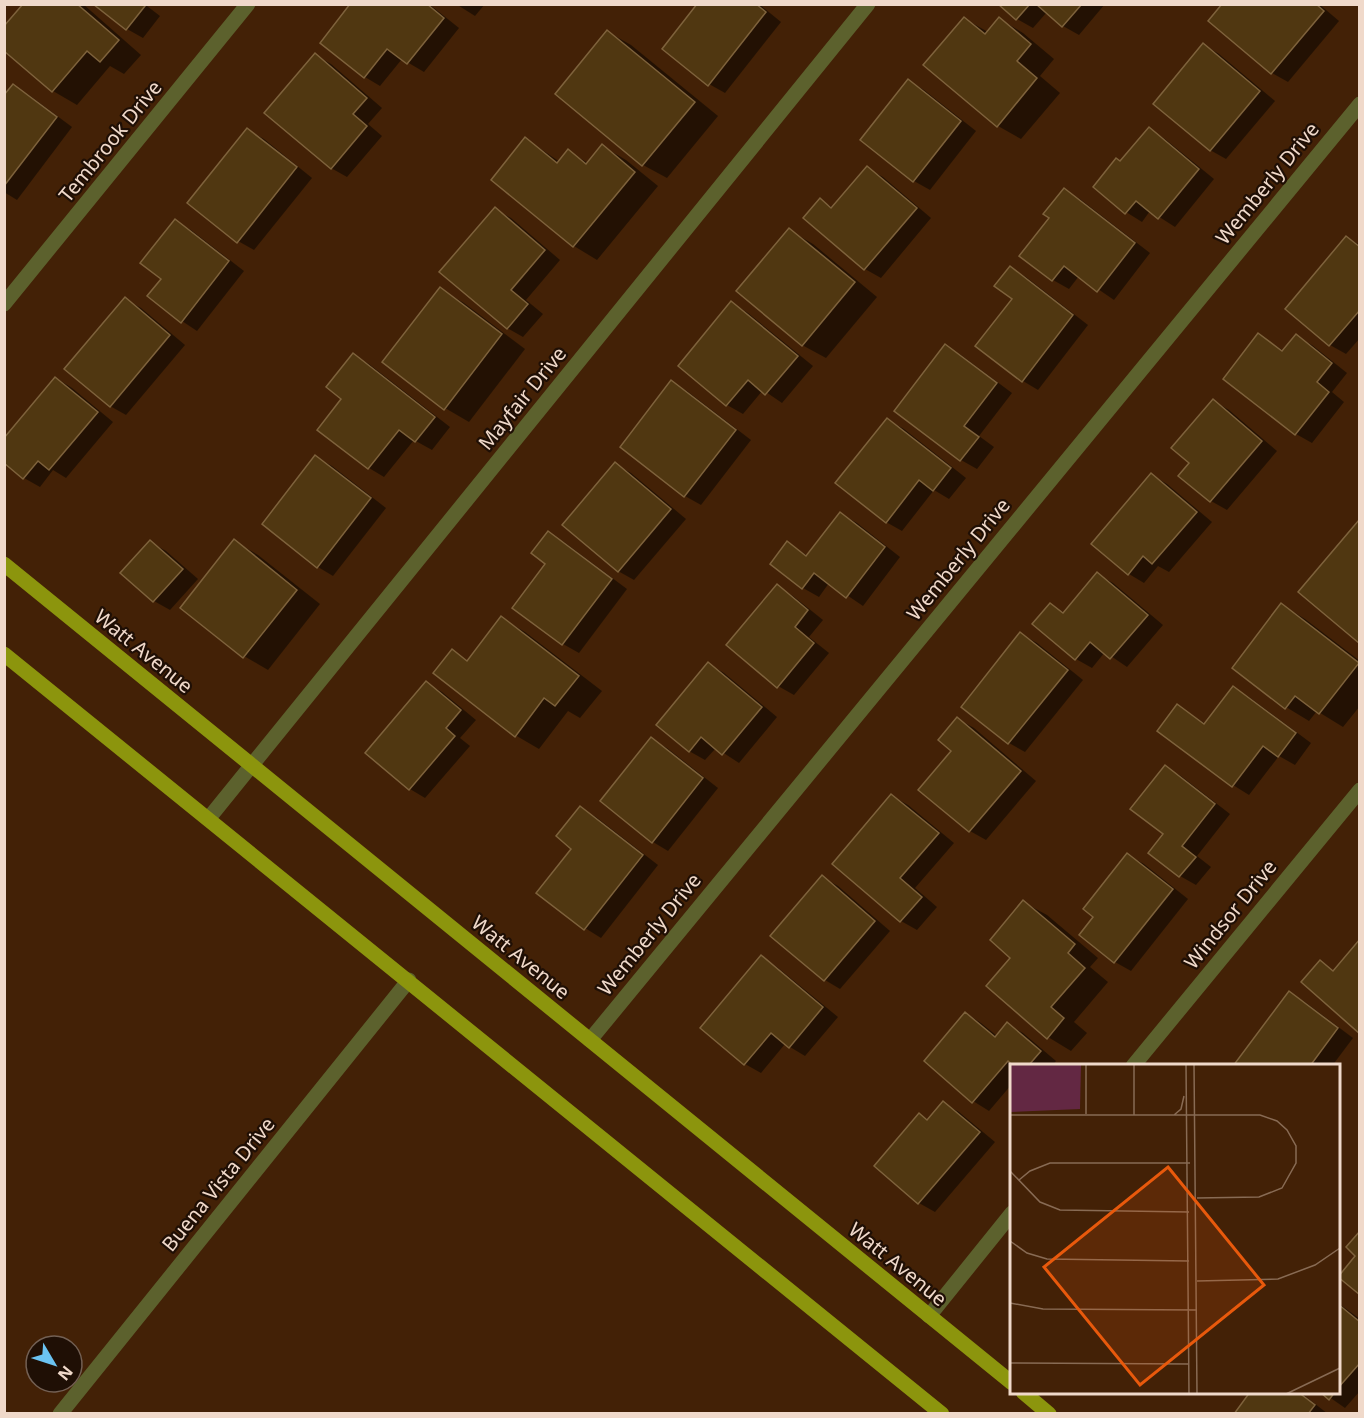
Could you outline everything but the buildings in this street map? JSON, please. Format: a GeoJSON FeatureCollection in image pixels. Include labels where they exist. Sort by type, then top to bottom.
{"type":"FeatureCollection","features":[{"type":"Feature","properties":{"kind":"main road","name":"Watt Avenue"},"geometry":{"type":"LineString","coordinates":[[4,564],[1010,1382]]}},
{"type":"Feature","properties":{"kind":"main road"},"geometry":{"type":"LineString","coordinates":[[4,654],[942,1413]]}},
{"type":"Feature","properties":{"kind":"main road"},"geometry":{"type":"LineString","coordinates":[[1025,1394],[1049,1413]]}},
{"type":"Feature","properties":{"kind":"street","name":"Tembrook Drive"},"geometry":{"type":"LineString","coordinates":[[4,304],[248,4]]}},
{"type":"Feature","properties":{"kind":"street","name":"Mayfair Drive"},"geometry":{"type":"LineString","coordinates":[[209,818],[868,4]]}},
{"type":"Feature","properties":{"kind":"street","name":"Wemberly Drive"},"geometry":{"type":"LineString","coordinates":[[590,1040],[1359,104]]}},
{"type":"Feature","properties":{"kind":"street","name":"Windsor Drive"},"geometry":{"type":"LineString","coordinates":[[1134,1064],[1359,790]]}},
{"type":"Feature","properties":{"kind":"street","name":"Buena Vista Drive"},"geometry":{"type":"LineString","coordinates":[[60,1413],[409,980]]}},
{"type":"Feature","properties":{"kind":"street"},"geometry":{"type":"LineString","coordinates":[[929,1316],[1010,1214]]}}]}
